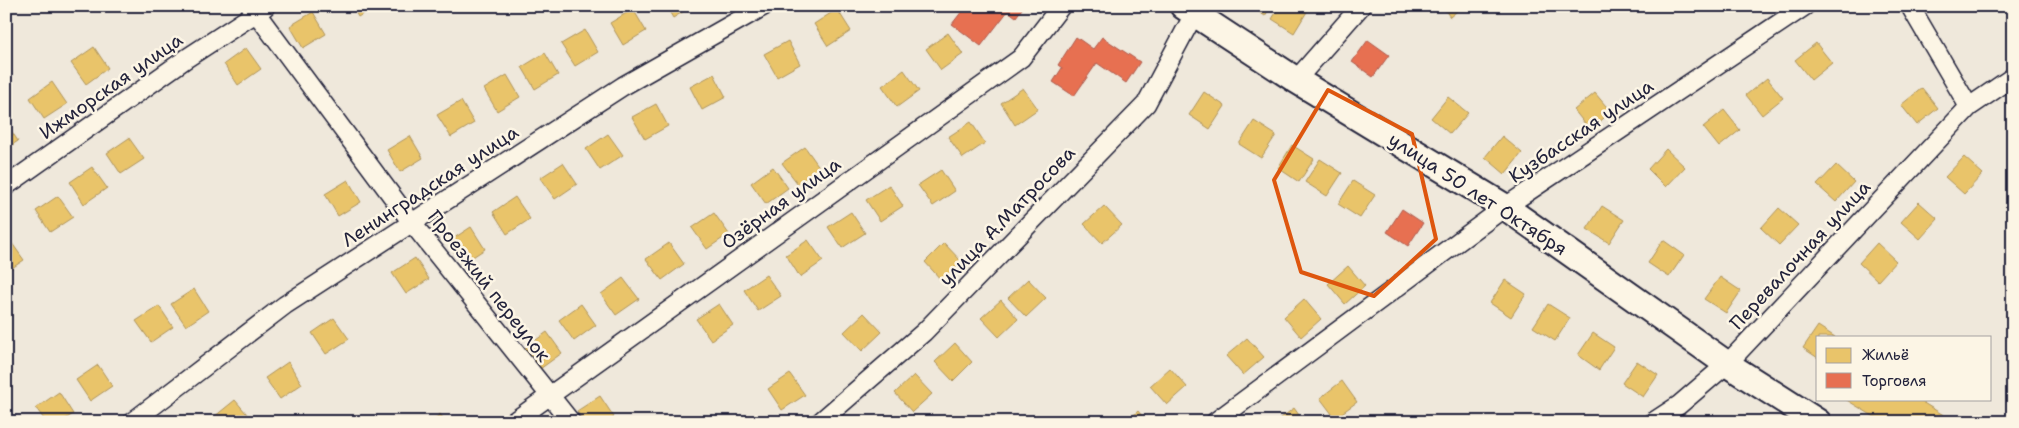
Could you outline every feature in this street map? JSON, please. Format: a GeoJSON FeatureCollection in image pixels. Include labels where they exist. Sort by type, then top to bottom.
{"type":"FeatureCollection","features":[{"type":"Feature","properties":{"kind":"main road","name":"улица 50 лет Октября"},"geometry":{"type":"LineString","coordinates":[[1189,10],[1296,80],[1506,207],[1727,364],[1818,422]]}},
{"type":"Feature","properties":{"kind":"street","name":"Ленинградская улица"},"geometry":{"type":"LineString","coordinates":[[132,422],[285,305],[623,86],[764,6]]}},
{"type":"Feature","properties":{"kind":"street","name":"Озёрная улица"},"geometry":{"type":"LineString","coordinates":[[513,422],[1021,58],[1061,6]]}},
{"type":"Feature","properties":{"kind":"street"},"geometry":{"type":"LineString","coordinates":[[1296,80],[1361,6]]}},
{"type":"Feature","properties":{"kind":"street","name":"Кузбасская улица"},"geometry":{"type":"LineString","coordinates":[[1214,422],[1506,207],[1806,6]]}},
{"type":"Feature","properties":{"kind":"street"},"geometry":{"type":"LineString","coordinates":[[1910,6],[1969,107]]}},
{"type":"Feature","properties":{"kind":"street","name":"Проезжий переулок"},"geometry":{"type":"LineString","coordinates":[[257,8],[412,223],[570,422]]}},
{"type":"Feature","properties":{"kind":"street","name":"Ижморская улица"},"geometry":{"type":"LineString","coordinates":[[6,186],[257,8]]}},
{"type":"Feature","properties":{"kind":"street","name":"улица А.Матросова"},"geometry":{"type":"LineString","coordinates":[[820,422],[924,332],[1146,104],[1189,10]]}},
{"type":"Feature","properties":{"kind":"street","name":"Перевалочная улица"},"geometry":{"type":"LineString","coordinates":[[1653,422],[1679,405],[1727,364],[1969,107],[2013,77]]}},
{"type":"Feature","properties":{"kind":"highlighted area"},"geometry":{"type":"Polygon","coordinates":[[[1328,90],[1412,134],[1436,239],[1374,296],[1301,272],[1274,180],[1328,90]]]}},
{"type":"Feature","properties":{"kind":"building: Жильё"},"geometry":{"type":"Polygon","coordinates":[[[352,6],[376,6],[358,17],[352,6]]]}},
{"type":"Feature","properties":{"kind":"building: Жильё"},"geometry":{"type":"Polygon","coordinates":[[[666,6],[692,6],[673,18],[666,6]]]}},
{"type":"Feature","properties":{"kind":"building: Жильё"},"geometry":{"type":"Polygon","coordinates":[[[1250,6],[1271,6],[1265,16],[1250,6]]]}},
{"type":"Feature","properties":{"kind":"building: Жильё"},"geometry":{"type":"Polygon","coordinates":[[[1280,6],[1302,6],[1308,10],[1294,33],[1272,19],[1280,6]]]}},
{"type":"Feature","properties":{"kind":"building: Жильё"},"geometry":{"type":"Polygon","coordinates":[[[1442,6],[1463,6],[1450,17],[1442,6]]]}},
{"type":"Feature","properties":{"kind":"building: Жильё"},"geometry":{"type":"Polygon","coordinates":[[[633,9],[646,31],[623,45],[610,23],[633,9]]]}},
{"type":"Feature","properties":{"kind":"building: Жильё"},"geometry":{"type":"Polygon","coordinates":[[[837,9],[851,31],[828,46],[814,24],[837,9]]]}},
{"type":"Feature","properties":{"kind":"building: Жильё"},"geometry":{"type":"Polygon","coordinates":[[[313,12],[326,34],[303,48],[290,26],[313,12]]]}},
{"type":"Feature","properties":{"kind":"building: Жильё"},"geometry":{"type":"Polygon","coordinates":[[[585,30],[598,52],[575,66],[561,44],[585,30]]]}},
{"type":"Feature","properties":{"kind":"building: Жильё"},"geometry":{"type":"Polygon","coordinates":[[[948,33],[963,54],[941,70],[926,49],[948,33]]]}},
{"type":"Feature","properties":{"kind":"building: Жильё"},"geometry":{"type":"Polygon","coordinates":[[[788,41],[800,64],[777,77],[764,54],[788,41]]]}},
{"type":"Feature","properties":{"kind":"building: Жильё"},"geometry":{"type":"Polygon","coordinates":[[[1816,43],[1832,63],[1811,80],[1795,60],[1816,43]]]}},
{"type":"Feature","properties":{"kind":"building: Жильё"},"geometry":{"type":"Polygon","coordinates":[[[94,47],[108,68],[86,84],[71,63],[94,47]]]}},
{"type":"Feature","properties":{"kind":"building: Жильё"},"geometry":{"type":"Polygon","coordinates":[[[246,48],[261,69],[238,85],[224,64],[246,48]]]}},
{"type":"Feature","properties":{"kind":"building: Жильё"},"geometry":{"type":"Polygon","coordinates":[[[545,53],[558,75],[535,89],[522,67],[545,53]]]}},
{"type":"Feature","properties":{"kind":"building: Жильё"},"geometry":{"type":"Polygon","coordinates":[[[904,70],[919,91],[897,107],[882,86],[904,70]]]}},
{"type":"Feature","properties":{"kind":"building: Жильё"},"geometry":{"type":"Polygon","coordinates":[[[714,74],[726,97],[702,110],[690,87],[714,74]]]}},
{"type":"Feature","properties":{"kind":"building: Жильё"},"geometry":{"type":"Polygon","coordinates":[[[507,75],[520,97],[497,111],[484,89],[507,75]]]}},
{"type":"Feature","properties":{"kind":"building: Жильё"},"geometry":{"type":"Polygon","coordinates":[[[1767,78],[1783,98],[1762,115],[1746,95],[1767,78]]]}},
{"type":"Feature","properties":{"kind":"building: Жильё"},"geometry":{"type":"Polygon","coordinates":[[[52,82],[67,104],[44,119],[30,98],[52,82]]]}},
{"type":"Feature","properties":{"kind":"building: Жильё"},"geometry":{"type":"Polygon","coordinates":[[[1023,88],[1038,109],[1015,125],[1001,103],[1023,88]]]}},
{"type":"Feature","properties":{"kind":"building: Жильё"},"geometry":{"type":"Polygon","coordinates":[[[1922,88],[1938,108],[1917,125],[1901,105],[1922,88]]]}},
{"type":"Feature","properties":{"kind":"building: Жильё"},"geometry":{"type":"Polygon","coordinates":[[[1204,92],[1225,106],[1210,129],[1189,115],[1204,92]]]}},
{"type":"Feature","properties":{"kind":"building: Жильё"},"geometry":{"type":"Polygon","coordinates":[[[1595,93],[1611,112],[1590,130],[1574,110],[1595,93]]]}},
{"type":"Feature","properties":{"kind":"building: Жильё"},"geometry":{"type":"Polygon","coordinates":[[[1448,97],[1468,113],[1450,134],[1431,118],[1448,97]]]}},
{"type":"Feature","properties":{"kind":"building: Жильё"},"geometry":{"type":"Polygon","coordinates":[[[461,101],[474,123],[451,137],[437,115],[461,101]]]}},
{"type":"Feature","properties":{"kind":"building: Жильё"},"geometry":{"type":"Polygon","coordinates":[[[656,104],[668,126],[645,139],[632,117],[656,104]]]}},
{"type":"Feature","properties":{"kind":"building: Жильё"},"geometry":{"type":"Polygon","coordinates":[[[1724,110],[1740,130],[1719,147],[1703,127],[1724,110]]]}},
{"type":"Feature","properties":{"kind":"building: Жильё"},"geometry":{"type":"Polygon","coordinates":[[[1254,121],[1276,135],[1261,158],[1239,144],[1254,121]]]}},
{"type":"Feature","properties":{"kind":"building: Жильё"},"geometry":{"type":"Polygon","coordinates":[[[971,122],[985,143],[963,158],[948,137],[971,122]]]}},
{"type":"Feature","properties":{"kind":"building: Жильё"},"geometry":{"type":"Polygon","coordinates":[[[6,123],[18,141],[6,149],[6,123]]]}},
{"type":"Feature","properties":{"kind":"building: Жильё"},"geometry":{"type":"Polygon","coordinates":[[[608,134],[623,155],[600,170],[586,149],[608,134]]]}},
{"type":"Feature","properties":{"kind":"building: Жильё"},"geometry":{"type":"Polygon","coordinates":[[[410,136],[423,158],[400,172],[387,150],[410,136]]]}},
{"type":"Feature","properties":{"kind":"building: Жильё"},"geometry":{"type":"Polygon","coordinates":[[[1502,136],[1522,153],[1505,174],[1485,157],[1502,136]]]}},
{"type":"Feature","properties":{"kind":"building: Жильё"},"geometry":{"type":"Polygon","coordinates":[[[129,138],[144,159],[121,174],[107,153],[129,138]]]}},
{"type":"Feature","properties":{"kind":"building: Жильё"},"geometry":{"type":"Polygon","coordinates":[[[1292,145],[1314,159],[1299,182],[1278,168],[1292,145]]]}},
{"type":"Feature","properties":{"kind":"building: Жильё"},"geometry":{"type":"Polygon","coordinates":[[[805,147],[820,168],[798,184],[782,163],[805,147]]]}},
{"type":"Feature","properties":{"kind":"building: Жильё"},"geometry":{"type":"Polygon","coordinates":[[[1666,149],[1685,167],[1666,187],[1648,169],[1666,149]]]}},
{"type":"Feature","properties":{"kind":"building: Жильё"},"geometry":{"type":"Polygon","coordinates":[[[1964,157],[1983,174],[1964,194],[1945,177],[1964,157]]]}},
{"type":"Feature","properties":{"kind":"building: Жильё"},"geometry":{"type":"Polygon","coordinates":[[[1320,159],[1342,173],[1327,196],[1305,182],[1320,159]]]}},
{"type":"Feature","properties":{"kind":"building: Жильё"},"geometry":{"type":"Polygon","coordinates":[[[563,163],[577,184],[555,199],[540,178],[563,163]]]}},
{"type":"Feature","properties":{"kind":"building: Жильё"},"geometry":{"type":"Polygon","coordinates":[[[1836,165],[1854,182],[1836,202],[1817,185],[1836,165]]]}},
{"type":"Feature","properties":{"kind":"building: Жильё"},"geometry":{"type":"Polygon","coordinates":[[[92,167],[107,188],[84,204],[70,182],[92,167]]]}},
{"type":"Feature","properties":{"kind":"building: Жильё"},"geometry":{"type":"Polygon","coordinates":[[[773,167],[788,188],[766,204],[751,183],[773,167]]]}},
{"type":"Feature","properties":{"kind":"building: Жильё"},"geometry":{"type":"Polygon","coordinates":[[[941,170],[955,191],[933,206],[918,185],[941,170]]]}},
{"type":"Feature","properties":{"kind":"building: Жильё"},"geometry":{"type":"Polygon","coordinates":[[[348,180],[361,202],[338,216],[325,194],[348,180]]]}},
{"type":"Feature","properties":{"kind":"building: Жильё"},"geometry":{"type":"Polygon","coordinates":[[[1353,181],[1375,195],[1360,218],[1338,204],[1353,181]]]}},
{"type":"Feature","properties":{"kind":"building: Жильё"},"geometry":{"type":"Polygon","coordinates":[[[889,185],[903,206],[880,221],[866,200],[889,185]]]}},
{"type":"Feature","properties":{"kind":"building: Жильё"},"geometry":{"type":"Polygon","coordinates":[[[58,196],[73,217],[50,232],[36,211],[58,196]]]}},
{"type":"Feature","properties":{"kind":"building: Жильё"},"geometry":{"type":"Polygon","coordinates":[[[515,197],[530,219],[507,234],[493,212],[515,197]]]}},
{"type":"Feature","properties":{"kind":"building: Жильё"},"geometry":{"type":"Polygon","coordinates":[[[1919,202],[1938,219],[1920,239],[1901,222],[1919,202]]]}},
{"type":"Feature","properties":{"kind":"building: Жильё"},"geometry":{"type":"Polygon","coordinates":[[[1104,206],[1122,225],[1102,243],[1084,224],[1104,206]]]}},
{"type":"Feature","properties":{"kind":"building: Жильё"},"geometry":{"type":"Polygon","coordinates":[[[1602,206],[1624,220],[1609,243],[1587,229],[1602,206]]]}},
{"type":"Feature","properties":{"kind":"building: Жильё"},"geometry":{"type":"Polygon","coordinates":[[[1779,208],[1798,225],[1779,245],[1761,228],[1779,208]]]}},
{"type":"Feature","properties":{"kind":"building: Жильё"},"geometry":{"type":"Polygon","coordinates":[[[851,212],[865,233],[842,248],[828,227],[851,212]]]}},
{"type":"Feature","properties":{"kind":"building: Жильё"},"geometry":{"type":"Polygon","coordinates":[[[714,213],[729,234],[707,249],[692,228],[714,213]]]}},
{"type":"Feature","properties":{"kind":"building: Жильё"},"geometry":{"type":"Polygon","coordinates":[[[471,227],[485,249],[462,264],[448,242],[471,227]]]}},
{"type":"Feature","properties":{"kind":"building: Жильё"},"geometry":{"type":"Polygon","coordinates":[[[9,239],[24,260],[6,272],[6,241],[9,239]]]}},
{"type":"Feature","properties":{"kind":"building: Жильё"},"geometry":{"type":"Polygon","coordinates":[[[808,240],[823,261],[800,277],[786,255],[808,240]]]}},
{"type":"Feature","properties":{"kind":"building: Жильё"},"geometry":{"type":"Polygon","coordinates":[[[1663,240],[1684,255],[1669,277],[1648,263],[1663,240]]]}},
{"type":"Feature","properties":{"kind":"building: Жильё"},"geometry":{"type":"Polygon","coordinates":[[[669,243],[684,264],[662,280],[646,259],[669,243]]]}},
{"type":"Feature","properties":{"kind":"building: Жильё"},"geometry":{"type":"Polygon","coordinates":[[[944,243],[962,262],[942,281],[925,262],[944,243]]]}},
{"type":"Feature","properties":{"kind":"building: Жильё"},"geometry":{"type":"Polygon","coordinates":[[[1877,243],[1896,261],[1878,281],[1859,263],[1877,243]]]}},
{"type":"Feature","properties":{"kind":"building: Жильё"},"geometry":{"type":"Polygon","coordinates":[[[415,258],[429,279],[406,294],[392,273],[415,258]]]}},
{"type":"Feature","properties":{"kind":"building: Жильё"},"geometry":{"type":"Polygon","coordinates":[[[1348,266],[1365,286],[1345,304],[1328,284],[1348,266]]]}},
{"type":"Feature","properties":{"kind":"building: Жильё"},"geometry":{"type":"Polygon","coordinates":[[[766,275],[781,296],[758,311],[744,290],[766,275]]]}},
{"type":"Feature","properties":{"kind":"building: Жильё"},"geometry":{"type":"Polygon","coordinates":[[[1720,277],[1741,291],[1726,313],[1704,299],[1720,277]]]}},
{"type":"Feature","properties":{"kind":"building: Жильё"},"geometry":{"type":"Polygon","coordinates":[[[623,278],[639,299],[616,315],[601,294],[623,278]]]}},
{"type":"Feature","properties":{"kind":"building: Жильё"},"geometry":{"type":"Polygon","coordinates":[[[1028,279],[1046,298],[1026,317],[1008,298],[1028,279]]]}},
{"type":"Feature","properties":{"kind":"building: Жильё"},"geometry":{"type":"Polygon","coordinates":[[[1505,280],[1526,294],[1511,317],[1490,303],[1505,280]]]}},
{"type":"Feature","properties":{"kind":"building: Жильё"},"geometry":{"type":"Polygon","coordinates":[[[194,289],[208,311],[186,326],[171,304],[194,289]]]}},
{"type":"Feature","properties":{"kind":"building: Жильё"},"geometry":{"type":"Polygon","coordinates":[[[1304,299],[1321,319],[1301,337],[1284,317],[1304,299]]]}},
{"type":"Feature","properties":{"kind":"building: Жильё"},"geometry":{"type":"Polygon","coordinates":[[[1001,300],[1018,319],[999,337],[981,318],[1001,300]]]}},
{"type":"Feature","properties":{"kind":"building: Жильё"},"geometry":{"type":"Polygon","coordinates":[[[581,304],[596,325],[574,341],[559,320],[581,304]]]}},
{"type":"Feature","properties":{"kind":"building: Жильё"},"geometry":{"type":"Polygon","coordinates":[[[719,304],[733,325],[711,340],[696,319],[719,304]]]}},
{"type":"Feature","properties":{"kind":"building: Жильё"},"geometry":{"type":"Polygon","coordinates":[[[1548,304],[1570,318],[1555,341],[1533,327],[1548,304]]]}},
{"type":"Feature","properties":{"kind":"building: Жильё"},"geometry":{"type":"Polygon","coordinates":[[[159,306],[173,327],[151,342],[136,321],[159,306]]]}},
{"type":"Feature","properties":{"kind":"building: Жильё"},"geometry":{"type":"Polygon","coordinates":[[[864,313],[882,332],[862,351],[844,332],[864,313]]]}},
{"type":"Feature","properties":{"kind":"building: Жильё"},"geometry":{"type":"Polygon","coordinates":[[[334,318],[349,339],[326,354],[312,333],[334,318]]]}},
{"type":"Feature","properties":{"kind":"building: Жильё"},"geometry":{"type":"Polygon","coordinates":[[[1818,326],[1833,336],[1816,336],[1816,357],[1803,348],[1818,326]]]}},
{"type":"Feature","properties":{"kind":"building: Жильё"},"geometry":{"type":"Polygon","coordinates":[[[547,332],[562,353],[540,369],[525,348],[547,332]]]}},
{"type":"Feature","properties":{"kind":"building: Жильё"},"geometry":{"type":"Polygon","coordinates":[[[1593,333],[1614,347],[1599,370],[1578,355],[1593,333]]]}},
{"type":"Feature","properties":{"kind":"building: Жильё"},"geometry":{"type":"Polygon","coordinates":[[[1247,338],[1264,357],[1243,375],[1226,356],[1247,338]]]}},
{"type":"Feature","properties":{"kind":"building: Жильё"},"geometry":{"type":"Polygon","coordinates":[[[955,343],[972,362],[953,381],[935,362],[955,343]]]}},
{"type":"Feature","properties":{"kind":"building: Жильё"},"geometry":{"type":"Polygon","coordinates":[[[1637,361],[1658,375],[1643,397],[1622,383],[1637,361]]]}},
{"type":"Feature","properties":{"kind":"building: Жильё"},"geometry":{"type":"Polygon","coordinates":[[[288,362],[302,384],[280,399],[265,378],[288,362]]]}},
{"type":"Feature","properties":{"kind":"building: Жильё"},"geometry":{"type":"Polygon","coordinates":[[[98,365],[112,386],[90,401],[76,380],[98,365]]]}},
{"type":"Feature","properties":{"kind":"building: Жильё"},"geometry":{"type":"Polygon","coordinates":[[[1170,368],[1187,387],[1167,405],[1150,386],[1170,368]]]}},
{"type":"Feature","properties":{"kind":"building: Жильё"},"geometry":{"type":"Polygon","coordinates":[[[790,374],[805,395],[782,410],[768,389],[790,374]]]}},
{"type":"Feature","properties":{"kind":"building: Жильё"},"geometry":{"type":"Polygon","coordinates":[[[914,375],[932,394],[912,412],[895,393],[914,375]]]}},
{"type":"Feature","properties":{"kind":"building: Жильё"},"geometry":{"type":"Polygon","coordinates":[[[1342,381],[1357,402],[1335,418],[1320,398],[1342,381]]]}},
{"type":"Feature","properties":{"kind":"building: Жильё"},"geometry":{"type":"Polygon","coordinates":[[[59,392],[73,414],[61,422],[46,422],[36,408],[59,392]]]}},
{"type":"Feature","properties":{"kind":"building: Жильё"},"geometry":{"type":"Polygon","coordinates":[[[600,396],[614,417],[608,422],[584,422],[577,411],[600,396]]]}},
{"type":"Feature","properties":{"kind":"building: Жильё"},"geometry":{"type":"Polygon","coordinates":[[[235,400],[252,420],[249,422],[218,422],[214,417],[235,400]]]}},
{"type":"Feature","properties":{"kind":"building: Жильё"},"geometry":{"type":"Polygon","coordinates":[[[1847,400],[1919,400],[1955,422],[1883,422],[1847,400]]]}},
{"type":"Feature","properties":{"kind":"building: Жильё"},"geometry":{"type":"Polygon","coordinates":[[[1294,408],[1304,422],[1276,422],[1294,408]]]}},
{"type":"Feature","properties":{"kind":"building: Жильё"},"geometry":{"type":"Polygon","coordinates":[[[1138,411],[1147,422],[1126,422],[1138,411]]]}},
{"type":"Feature","properties":{"kind":"building: Жильё"},"geometry":{"type":"Polygon","coordinates":[[[440,414],[446,422],[431,422],[440,414]]]}},
{"type":"Feature","properties":{"kind":"building: Торговля"},"geometry":{"type":"Polygon","coordinates":[[[966,6],[1024,6],[1016,17],[1008,11],[981,46],[952,24],[966,6]]]}},
{"type":"Feature","properties":{"kind":"building: Торговля"},"geometry":{"type":"Polygon","coordinates":[[[1076,37],[1093,49],[1102,37],[1140,62],[1126,83],[1097,63],[1074,96],[1053,82],[1062,68],[1058,65],[1076,37]]]}},
{"type":"Feature","properties":{"kind":"building: Торговля"},"geometry":{"type":"Polygon","coordinates":[[[1368,40],[1389,55],[1373,77],[1352,62],[1368,40]]]}},
{"type":"Feature","properties":{"kind":"building: Торговля"},"geometry":{"type":"Polygon","coordinates":[[[1402,209],[1423,223],[1408,246],[1387,232],[1402,209]]]}}]}
